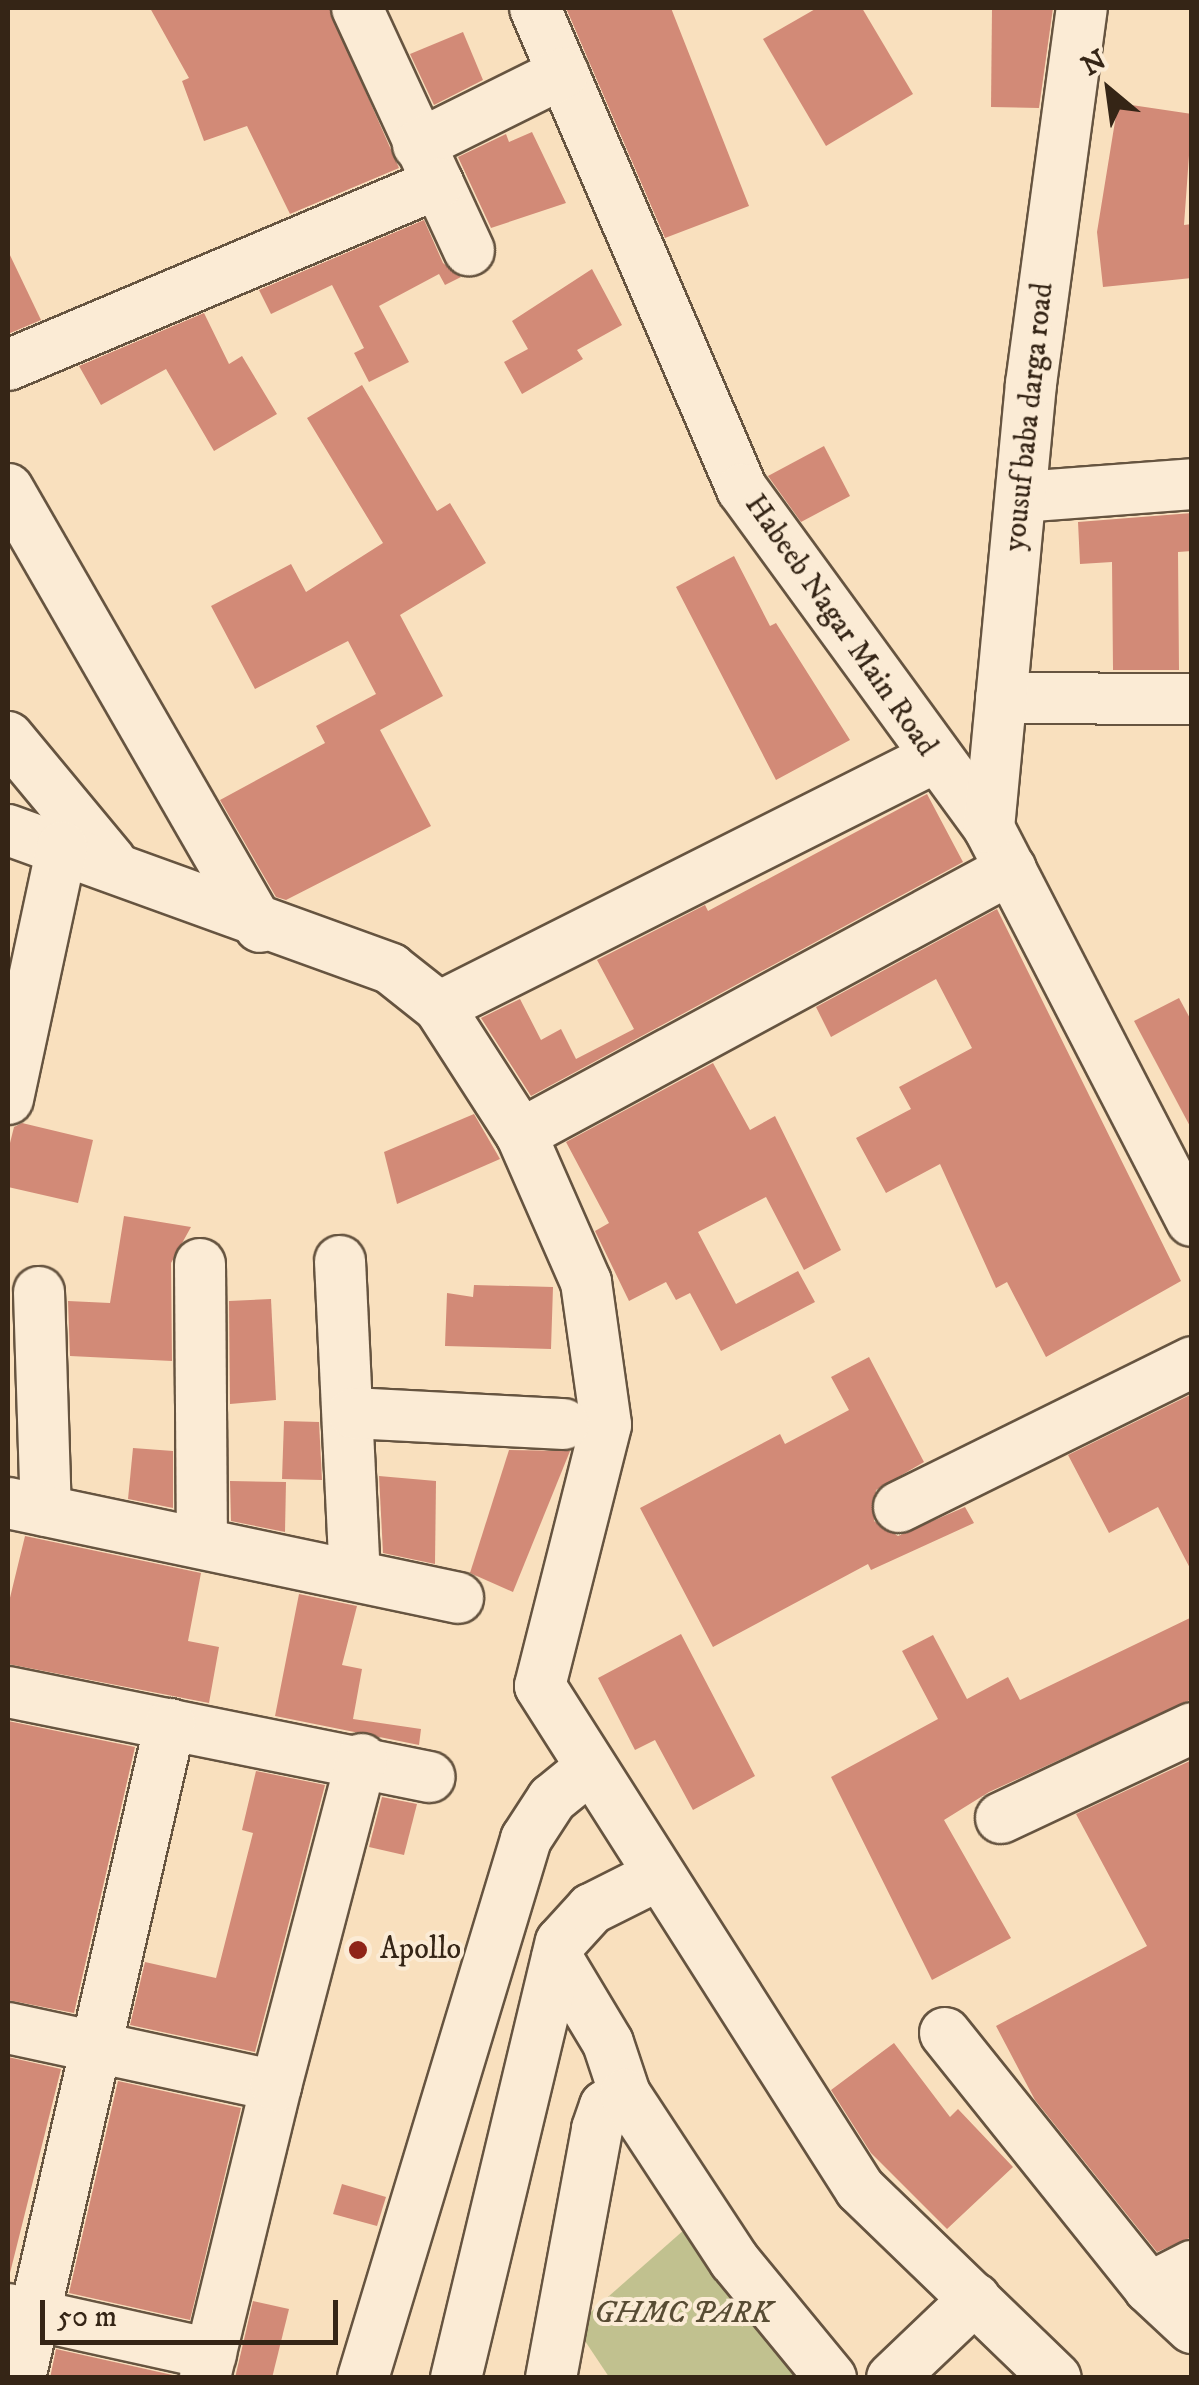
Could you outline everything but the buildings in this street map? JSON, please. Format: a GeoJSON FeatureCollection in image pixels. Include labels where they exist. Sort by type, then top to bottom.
{"type":"FeatureCollection","features":[{"type":"Feature","properties":{"kind":"street"},"geometry":{"type":"LineString","coordinates":[[357,8],[470,250]]}},
{"type":"Feature","properties":{"kind":"street","name":"Habeeb Nagar Main Road"},"geometry":{"type":"LineString","coordinates":[[534,8],[742,489],[1000,849],[1192,1221]]}},
{"type":"Feature","properties":{"kind":"street","name":"yousuf baba darga road"},"geometry":{"type":"LineString","coordinates":[[1000,849],[1002,698],[1021,497],[1082,8]]}},
{"type":"Feature","properties":{"kind":"street"},"geometry":{"type":"LineString","coordinates":[[8,366],[428,164],[563,73]]}},
{"type":"Feature","properties":{"kind":"street"},"geometry":{"type":"LineString","coordinates":[[1021,497],[1192,484]]}},
{"type":"Feature","properties":{"kind":"street"},"geometry":{"type":"LineString","coordinates":[[8,489],[260,927]]}},
{"type":"Feature","properties":{"kind":"street"},"geometry":{"type":"LineString","coordinates":[[1002,698],[1192,699]]}},
{"type":"Feature","properties":{"kind":"street"},"geometry":{"type":"LineString","coordinates":[[8,737],[110,861]]}},
{"type":"Feature","properties":{"kind":"street"},"geometry":{"type":"LineString","coordinates":[[438,1008],[934,758]]}},
{"type":"Feature","properties":{"kind":"street"},"geometry":{"type":"LineString","coordinates":[[8,830],[110,861],[260,927],[391,969],[438,1008],[521,1134],[586,1282],[606,1425],[540,1686],[860,2190],[1056,2378]]}},
{"type":"Feature","properties":{"kind":"street"},"geometry":{"type":"LineString","coordinates":[[8,1099],[62,847]]}},
{"type":"Feature","properties":{"kind":"street"},"geometry":{"type":"LineString","coordinates":[[521,1134],[1000,849]]}},
{"type":"Feature","properties":{"kind":"street"},"geometry":{"type":"LineString","coordinates":[[340,1261],[354,1413],[356,1574]]}},
{"type":"Feature","properties":{"kind":"street"},"geometry":{"type":"LineString","coordinates":[[200,1264],[202,1542]]}},
{"type":"Feature","properties":{"kind":"street"},"geometry":{"type":"LineString","coordinates":[[38,1292],[27,1507],[458,1598]]}},
{"type":"Feature","properties":{"kind":"street"},"geometry":{"type":"LineString","coordinates":[[900,1506],[1192,1362]]}},
{"type":"Feature","properties":{"kind":"street"},"geometry":{"type":"LineString","coordinates":[[354,1413],[564,1424]]}},
{"type":"Feature","properties":{"kind":"street"},"geometry":{"type":"LineString","coordinates":[[8,1692],[362,1759],[430,1776]]}},
{"type":"Feature","properties":{"kind":"street"},"geometry":{"type":"LineString","coordinates":[[20,2378],[21,2311],[92,2047],[170,1724]]}},
{"type":"Feature","properties":{"kind":"street"},"geometry":{"type":"LineString","coordinates":[[1001,1818],[1192,1728]]}},
{"type":"Feature","properties":{"kind":"street"},"geometry":{"type":"LineString","coordinates":[[21,2311],[208,2366],[362,1759]]}},
{"type":"Feature","properties":{"kind":"street"},"geometry":{"type":"LineString","coordinates":[[363,2378],[526,1840],[552,1799],[590,1768]]}},
{"type":"Feature","properties":{"kind":"street"},"geometry":{"type":"LineString","coordinates":[[456,2378],[557,1958],[591,1909],[658,1875]]}},
{"type":"Feature","properties":{"kind":"street"},"geometry":{"type":"LineString","coordinates":[[557,1958],[608,2043],[625,2094],[741,2270],[832,2378]]}},
{"type":"Feature","properties":{"kind":"street"},"geometry":{"type":"LineString","coordinates":[[8,2028],[276,2086]]}},
{"type":"Feature","properties":{"kind":"street"},"geometry":{"type":"LineString","coordinates":[[946,2032],[1170,2277],[1192,2328]]}},
{"type":"Feature","properties":{"kind":"street"},"geometry":{"type":"LineString","coordinates":[[554,2377],[597,2129],[604,2106],[625,2094]]}},
{"type":"Feature","properties":{"kind":"street"},"geometry":{"type":"LineString","coordinates":[[892,2378],[975,2299]]}},
{"type":"Feature","properties":{"kind":"green space","name":"GHMC PARK"},"geometry":{"type":"Polygon","coordinates":[[[693,2222],[816,2377],[609,2377],[575,2326],[693,2222]]]}},
{"type":"Feature","properties":{"kind":"place","name":"Apollo"},"geometry":{"type":"Point","coordinates":[358,1950]}}]}
